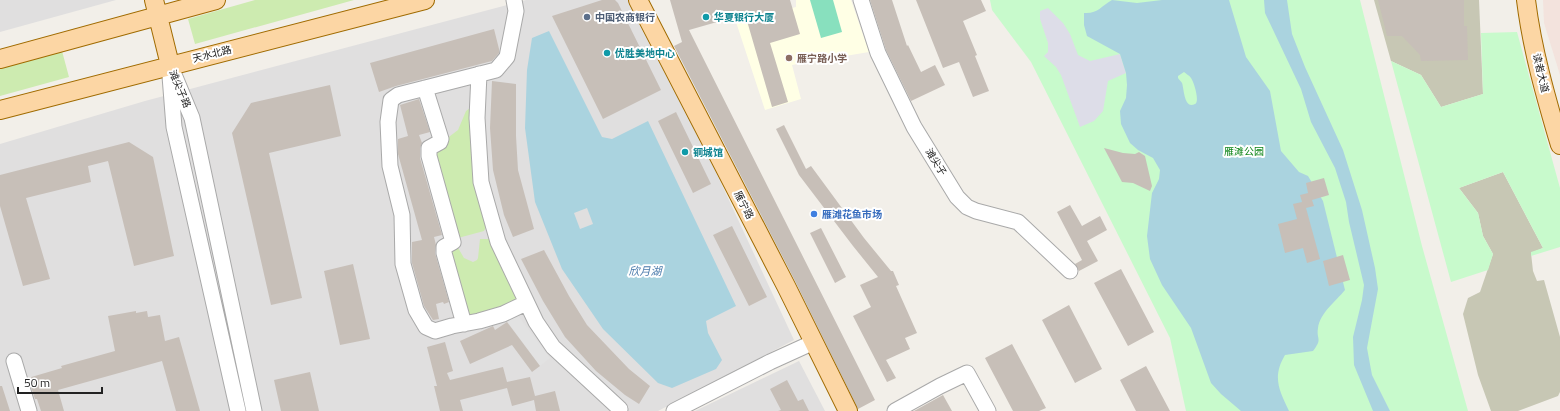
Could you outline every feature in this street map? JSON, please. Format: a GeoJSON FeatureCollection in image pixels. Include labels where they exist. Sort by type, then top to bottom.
{"type":"FeatureCollection","features":[{"type":"Feature","properties":{"kind":"main road"},"geometry":{"type":"LineString","coordinates":[[0,59],[156,8],[216,0]]}},
{"type":"Feature","properties":{"kind":"main road","name":"天水北路"},"geometry":{"type":"LineString","coordinates":[[0,110],[425,0]]}},
{"type":"Feature","properties":{"kind":"main road","name":"雁宁路"},"geometry":{"type":"LineString","coordinates":[[638,0],[848,411]]}},
{"type":"Feature","properties":{"kind":"main road","name":"读者大道"},"geometry":{"type":"LineString","coordinates":[[1526,0],[1529,21],[1543,84],[1560,145]]}},
{"type":"Feature","properties":{"kind":"main road"},"geometry":{"type":"LineString","coordinates":[[156,8],[170,65]]}},
{"type":"Feature","properties":{"kind":"street"},"geometry":{"type":"LineString","coordinates":[[148,0],[156,8]]}},
{"type":"Feature","properties":{"kind":"street"},"geometry":{"type":"LineString","coordinates":[[514,0],[516,11],[507,56],[496,70],[398,95],[391,100],[388,122],[390,166],[402,215],[403,264],[416,310],[426,327],[436,331],[479,321],[503,314],[526,302]]}},
{"type":"Feature","properties":{"kind":"street","name":"滩尖子"},"geometry":{"type":"LineString","coordinates":[[861,0],[878,53],[914,126],[957,196],[967,207],[976,211],[1018,222],[1070,271]]}},
{"type":"Feature","properties":{"kind":"street","name":"滩尖子路"},"geometry":{"type":"LineString","coordinates":[[170,65],[174,127],[238,411]]}},
{"type":"Feature","properties":{"kind":"street","name":"滩尖子路"},"geometry":{"type":"LineString","coordinates":[[170,65],[192,118],[254,411]]}},
{"type":"Feature","properties":{"kind":"street"},"geometry":{"type":"LineString","coordinates":[[479,74],[477,118],[481,182],[498,242],[536,322],[554,347],[620,409]]}},
{"type":"Feature","properties":{"kind":"street"},"geometry":{"type":"LineString","coordinates":[[425,88],[440,139],[440,142],[429,148],[429,156],[453,242],[444,247],[444,253],[464,324]]}},
{"type":"Feature","properties":{"kind":"street"},"geometry":{"type":"LineString","coordinates":[[674,411],[770,362],[814,342]]}},
{"type":"Feature","properties":{"kind":"street"},"geometry":{"type":"LineString","coordinates":[[14,361],[29,411]]}},
{"type":"Feature","properties":{"kind":"street"},"geometry":{"type":"LineString","coordinates":[[895,411],[967,373],[988,411]]}},
{"type":"Feature","properties":{"kind":"shaded area"},"geometry":{"type":"Polygon","coordinates":[[[0,0],[116,0],[0,32],[0,0]]]}},
{"type":"Feature","properties":{"kind":"shaded area"},"geometry":{"type":"Polygon","coordinates":[[[526,0],[636,0],[794,340],[658,411],[0,411],[0,144],[145,101],[526,0]]]}},
{"type":"Feature","properties":{"kind":"shaded area","name":"雁宁路小学"},"geometry":{"type":"Polygon","coordinates":[[[796,0],[851,0],[869,52],[792,65],[801,99],[765,110],[736,22],[796,7],[796,0]]]}},
{"type":"Feature","properties":{"kind":"shaded area"},"geometry":{"type":"Polygon","coordinates":[[[1374,0],[1479,0],[1483,94],[1441,107],[1421,75],[1391,61],[1374,0]]]}},
{"type":"Feature","properties":{"kind":"shaded area"},"geometry":{"type":"Polygon","coordinates":[[[1543,0],[1560,0],[1560,75],[1544,23],[1543,0]]]}},
{"type":"Feature","properties":{"kind":"shaded area"},"geometry":{"type":"Polygon","coordinates":[[[1048,8],[1063,23],[1070,34],[1078,55],[1090,61],[1120,54],[1126,73],[1108,81],[1103,111],[1094,121],[1080,127],[1061,75],[1056,67],[1044,56],[1048,52],[1048,43],[1040,19],[1040,11],[1048,8]]]}},
{"type":"Feature","properties":{"kind":"shaded area"},"geometry":{"type":"Polygon","coordinates":[[[1503,172],[1543,248],[1531,253],[1533,271],[1537,281],[1544,280],[1560,337],[1560,392],[1558,396],[1518,411],[1491,411],[1478,375],[1463,314],[1468,298],[1480,292],[1493,254],[1483,236],[1478,213],[1459,188],[1503,172]]]}},
{"type":"Feature","properties":{"kind":"shaded area"},"geometry":{"type":"Polygon","coordinates":[[[516,313],[550,358],[540,366],[507,321],[516,313]]]}},
{"type":"Feature","properties":{"kind":"shaded area"},"geometry":{"type":"Polygon","coordinates":[[[799,361],[825,411],[695,411],[799,361]]]}},
{"type":"Feature","properties":{"kind":"green space"},"geometry":{"type":"Polygon","coordinates":[[[255,0],[354,0],[195,44],[188,19],[255,0]]]}},
{"type":"Feature","properties":{"kind":"green space"},"geometry":{"type":"Polygon","coordinates":[[[810,0],[833,0],[842,32],[821,38],[810,0]]]}},
{"type":"Feature","properties":{"kind":"green space","name":"雁滩公园"},"geometry":{"type":"Polygon","coordinates":[[[990,0],[1360,0],[1422,246],[1468,411],[1186,411],[1170,338],[1031,62],[992,10],[990,0]]]}},
{"type":"Feature","properties":{"kind":"green space"},"geometry":{"type":"Polygon","coordinates":[[[1517,32],[1560,188],[1560,247],[1531,256],[1531,252],[1543,248],[1503,172],[1459,188],[1478,213],[1483,236],[1493,254],[1488,270],[1451,282],[1391,61],[1421,75],[1441,107],[1483,94],[1481,33],[1517,32]]]}},
{"type":"Feature","properties":{"kind":"green space"},"geometry":{"type":"Polygon","coordinates":[[[62,51],[69,77],[0,96],[0,68],[62,51]]]}},
{"type":"Feature","properties":{"kind":"green space"},"geometry":{"type":"Polygon","coordinates":[[[470,108],[473,167],[487,225],[484,231],[458,238],[433,149],[458,130],[466,111],[470,108]]]}},
{"type":"Feature","properties":{"kind":"green space"},"geometry":{"type":"Polygon","coordinates":[[[480,239],[491,240],[517,296],[517,301],[470,321],[449,249],[457,246],[464,258],[473,262],[478,258],[480,239]]]}},
{"type":"Feature","properties":{"kind":"water"},"geometry":{"type":"Polygon","coordinates":[[[1112,0],[1137,3],[1162,0],[1229,0],[1246,57],[1270,91],[1281,151],[1299,172],[1308,176],[1323,201],[1345,290],[1322,317],[1318,328],[1318,344],[1313,351],[1285,355],[1281,363],[1278,383],[1289,411],[1241,411],[1221,394],[1211,383],[1191,328],[1162,285],[1150,259],[1147,236],[1152,193],[1159,179],[1160,170],[1153,158],[1138,150],[1130,143],[1121,124],[1120,111],[1126,98],[1127,85],[1126,73],[1120,54],[1087,36],[1084,25],[1084,13],[1096,11],[1112,0]],[[1184,72],[1178,76],[1178,78],[1182,83],[1185,98],[1189,104],[1195,104],[1197,100],[1194,83],[1184,72]]]}},
{"type":"Feature","properties":{"kind":"water"},"geometry":{"type":"Polygon","coordinates":[[[1264,0],[1287,0],[1292,34],[1305,67],[1343,150],[1362,210],[1375,268],[1378,289],[1367,348],[1372,375],[1390,411],[1373,411],[1354,365],[1353,337],[1364,285],[1349,222],[1346,202],[1335,168],[1311,122],[1301,89],[1265,13],[1264,0]]]}},
{"type":"Feature","properties":{"kind":"water","name":"欣月湖"},"geometry":{"type":"Polygon","coordinates":[[[549,31],[602,137],[612,139],[648,121],[736,306],[706,321],[708,333],[722,360],[716,369],[672,388],[658,383],[603,329],[562,269],[535,202],[525,128],[527,70],[532,38],[549,31]],[[587,208],[574,213],[580,229],[593,224],[587,208]]]}},
{"type":"Feature","properties":{"kind":"building","name":"优胜美地中心"},"geometry":{"type":"Polygon","coordinates":[[[602,0],[615,0],[618,3],[661,90],[603,119],[552,16],[602,0]]]}},
{"type":"Feature","properties":{"kind":"building"},"geometry":{"type":"Polygon","coordinates":[[[670,0],[790,0],[800,34],[770,43],[788,102],[772,107],[745,14],[689,30],[875,400],[858,409],[795,281],[674,46],[682,42],[670,0]]]}},
{"type":"Feature","properties":{"kind":"building"},"geometry":{"type":"Polygon","coordinates":[[[870,0],[892,0],[907,46],[908,45],[921,72],[935,65],[945,85],[911,101],[886,50],[870,0]]]}},
{"type":"Feature","properties":{"kind":"building"},"geometry":{"type":"Polygon","coordinates":[[[916,0],[981,0],[986,11],[963,21],[977,55],[975,56],[989,91],[973,97],[959,62],[943,68],[916,0]]]}},
{"type":"Feature","properties":{"kind":"building"},"geometry":{"type":"Polygon","coordinates":[[[1378,0],[1464,0],[1464,26],[1467,26],[1468,60],[1421,61],[1420,55],[1402,36],[1387,36],[1378,0]]]}},
{"type":"Feature","properties":{"kind":"building"},"geometry":{"type":"Polygon","coordinates":[[[494,29],[499,53],[492,61],[396,86],[379,92],[370,63],[494,29]]]}},
{"type":"Feature","properties":{"kind":"building"},"geometry":{"type":"Polygon","coordinates":[[[492,81],[516,84],[516,136],[518,170],[534,229],[513,237],[504,215],[493,170],[490,128],[492,81]]]}},
{"type":"Feature","properties":{"kind":"building"},"geometry":{"type":"Polygon","coordinates":[[[330,85],[341,136],[269,153],[302,298],[271,305],[232,133],[251,103],[330,85]]]}},
{"type":"Feature","properties":{"kind":"building"},"geometry":{"type":"Polygon","coordinates":[[[419,99],[430,132],[419,135],[422,143],[420,148],[420,158],[442,235],[434,237],[436,245],[435,253],[449,302],[444,304],[443,302],[436,304],[439,319],[433,320],[424,306],[412,263],[412,242],[422,240],[398,154],[398,139],[408,136],[400,105],[419,99]]]}},
{"type":"Feature","properties":{"kind":"building","name":"铜城馆"},"geometry":{"type":"Polygon","coordinates":[[[676,112],[711,184],[693,193],[658,121],[676,112]]]}},
{"type":"Feature","properties":{"kind":"building"},"geometry":{"type":"Polygon","coordinates":[[[784,125],[806,169],[811,166],[864,238],[891,271],[893,271],[899,285],[896,286],[917,333],[905,338],[910,349],[886,360],[896,378],[887,382],[853,316],[871,307],[860,285],[878,277],[799,175],[776,129],[784,125]]]}},
{"type":"Feature","properties":{"kind":"building"},"geometry":{"type":"Polygon","coordinates":[[[129,142],[153,157],[174,256],[134,266],[108,161],[88,166],[91,182],[26,198],[50,279],[23,286],[0,206],[0,175],[129,142]]]}},
{"type":"Feature","properties":{"kind":"building"},"geometry":{"type":"Polygon","coordinates":[[[1104,148],[1123,153],[1135,154],[1139,152],[1145,156],[1152,186],[1150,191],[1133,183],[1122,182],[1104,148]]]}},
{"type":"Feature","properties":{"kind":"building"},"geometry":{"type":"Polygon","coordinates":[[[1324,178],[1329,195],[1312,200],[1314,206],[1306,208],[1320,259],[1307,263],[1303,248],[1285,253],[1278,224],[1297,219],[1293,204],[1302,202],[1300,195],[1308,193],[1306,183],[1324,178]]]}},
{"type":"Feature","properties":{"kind":"building"},"geometry":{"type":"Polygon","coordinates":[[[1070,205],[1082,226],[1100,216],[1107,230],[1087,241],[1098,261],[1079,271],[1075,264],[1082,260],[1057,212],[1070,205]]]}},
{"type":"Feature","properties":{"kind":"building"},"geometry":{"type":"Polygon","coordinates":[[[732,226],[767,297],[749,306],[713,235],[732,226]]]}},
{"type":"Feature","properties":{"kind":"building"},"geometry":{"type":"Polygon","coordinates":[[[821,228],[846,277],[835,283],[810,233],[821,228]]]}},
{"type":"Feature","properties":{"kind":"building"},"geometry":{"type":"Polygon","coordinates":[[[544,250],[587,325],[629,369],[650,386],[639,404],[625,395],[596,371],[565,337],[543,301],[521,259],[544,250]]]}},
{"type":"Feature","properties":{"kind":"building"},"geometry":{"type":"Polygon","coordinates":[[[1343,255],[1350,280],[1329,286],[1323,261],[1343,255]]]}},
{"type":"Feature","properties":{"kind":"building"},"geometry":{"type":"Polygon","coordinates":[[[353,264],[370,339],[340,345],[324,271],[353,264]]]}},
{"type":"Feature","properties":{"kind":"building"},"geometry":{"type":"Polygon","coordinates":[[[1121,269],[1154,332],[1128,346],[1094,283],[1121,269]]]}},
{"type":"Feature","properties":{"kind":"building"},"geometry":{"type":"Polygon","coordinates":[[[1069,305],[1102,369],[1075,383],[1042,320],[1069,305]]]}},
{"type":"Feature","properties":{"kind":"building"},"geometry":{"type":"Polygon","coordinates":[[[136,311],[136,313],[147,311],[148,317],[160,315],[165,341],[179,337],[200,411],[176,411],[162,361],[58,390],[64,411],[41,411],[28,378],[62,368],[61,366],[115,351],[108,316],[136,311]]]}},
{"type":"Feature","properties":{"kind":"building"},"geometry":{"type":"Polygon","coordinates":[[[507,322],[540,366],[532,372],[512,345],[470,364],[460,341],[493,326],[495,330],[507,322]]]}},
{"type":"Feature","properties":{"kind":"building"},"geometry":{"type":"Polygon","coordinates":[[[445,342],[453,371],[447,373],[450,380],[503,367],[507,382],[530,377],[535,396],[555,391],[560,411],[536,411],[534,400],[512,406],[507,388],[460,400],[463,411],[440,411],[434,386],[437,386],[427,347],[445,342]]]}},
{"type":"Feature","properties":{"kind":"building"},"geometry":{"type":"Polygon","coordinates":[[[1012,344],[1046,408],[1039,411],[1013,411],[985,358],[1012,344]]]}},
{"type":"Feature","properties":{"kind":"building"},"geometry":{"type":"Polygon","coordinates":[[[1146,366],[1170,411],[1136,411],[1120,380],[1146,366]]]}},
{"type":"Feature","properties":{"kind":"building"},"geometry":{"type":"Polygon","coordinates":[[[310,372],[319,411],[281,411],[274,380],[310,372]]]}},
{"type":"Feature","properties":{"kind":"building"},"geometry":{"type":"Polygon","coordinates":[[[787,380],[798,401],[803,399],[809,411],[778,411],[781,410],[770,389],[787,380]]]}},
{"type":"Feature","properties":{"kind":"building"},"geometry":{"type":"Polygon","coordinates":[[[0,386],[2,386],[10,411],[0,411],[0,386]]]}},
{"type":"Feature","properties":{"kind":"building"},"geometry":{"type":"Polygon","coordinates":[[[943,395],[952,411],[914,411],[943,395]]]}},
{"type":"Feature","properties":{"kind":"place","name":"中国农商银行"},"geometry":{"type":"Point","coordinates":[587,17]}},
{"type":"Feature","properties":{"kind":"place","name":"华夏银行大厦"},"geometry":{"type":"Point","coordinates":[706,17]}},
{"type":"Feature","properties":{"kind":"place","name":"优胜美地中心"},"geometry":{"type":"Point","coordinates":[607,53]}},
{"type":"Feature","properties":{"kind":"place","name":"雁宁路小学"},"geometry":{"type":"Point","coordinates":[789,58]}},
{"type":"Feature","properties":{"kind":"place","name":"铜城馆"},"geometry":{"type":"Point","coordinates":[685,152]}},
{"type":"Feature","properties":{"kind":"place","name":"雁滩花鱼市场"},"geometry":{"type":"Point","coordinates":[814,214]}}]}
